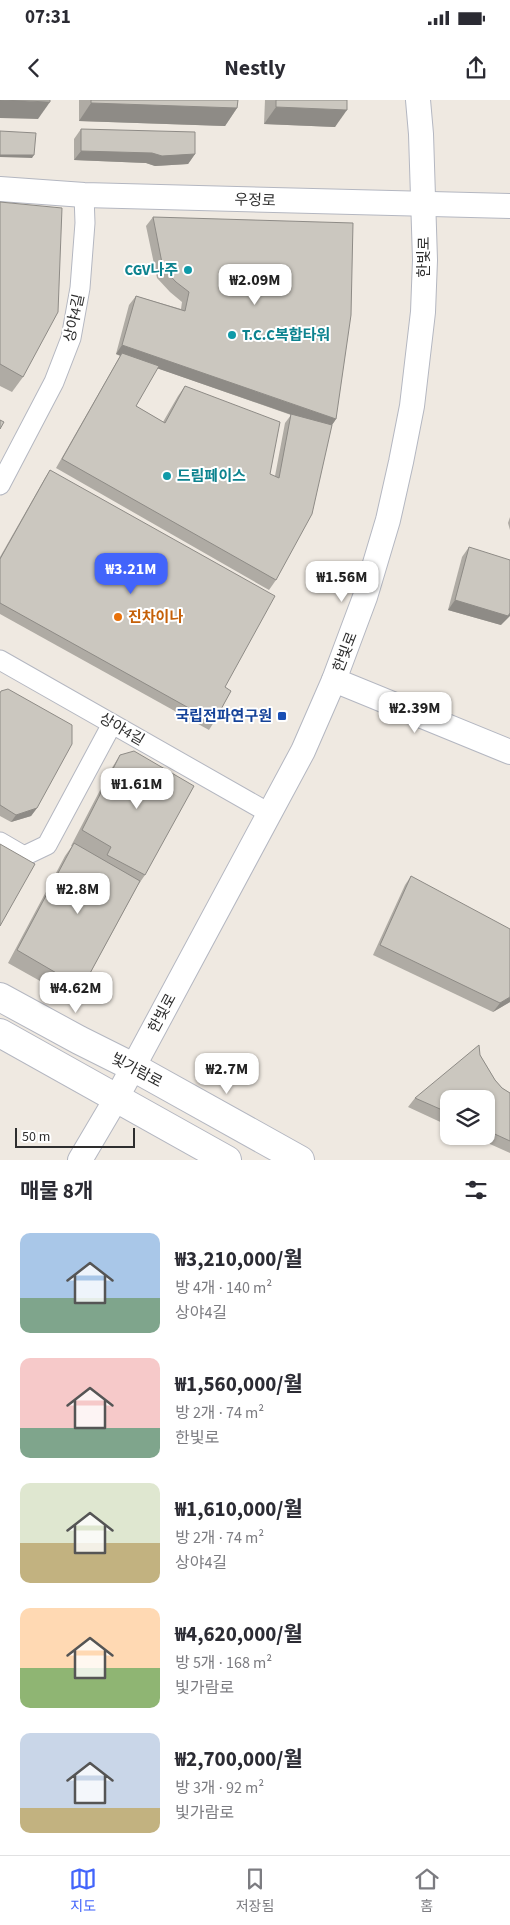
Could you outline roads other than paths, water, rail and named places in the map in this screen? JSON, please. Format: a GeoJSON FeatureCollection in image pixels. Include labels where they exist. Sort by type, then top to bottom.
{"type":"FeatureCollection","features":[{"type":"Feature","properties":{"kind":"main road","name":"빛가람로"},"geometry":{"type":"LineString","coordinates":[[0,997],[78,1040],[133,1067],[300,1160]]}},
{"type":"Feature","properties":{"kind":"main road"},"geometry":{"type":"LineString","coordinates":[[0,1033],[227,1160]]}},
{"type":"Feature","properties":{"kind":"street","name":"한빛로"},"geometry":{"type":"LineString","coordinates":[[80,1160],[116,1099],[303,751],[334,680],[365,598],[388,520],[412,406],[423,312],[425,260],[421,134],[418,100]]}},
{"type":"Feature","properties":{"kind":"street","name":"우정로"},"geometry":{"type":"LineString","coordinates":[[0,190],[84,195],[510,206]]}},
{"type":"Feature","properties":{"kind":"street","name":"상야4길"},"geometry":{"type":"LineString","coordinates":[[0,485],[54,382],[71,338],[80,288],[84,195]]}},
{"type":"Feature","properties":{"kind":"street","name":"상야4길"},"geometry":{"type":"LineString","coordinates":[[0,660],[269,813]]}},
{"type":"Feature","properties":{"kind":"street"},"geometry":{"type":"LineString","coordinates":[[334,680],[510,752]]}},
{"type":"Feature","properties":{"kind":"street"},"geometry":{"type":"LineString","coordinates":[[0,842],[24,856],[47,845],[112,724]]}},
{"type":"Feature","properties":{"kind":"place","name":"CGV나주"},"geometry":{"type":"Point","coordinates":[188,270]}},
{"type":"Feature","properties":{"kind":"place","name":"T.C.C복합타워"},"geometry":{"type":"Point","coordinates":[232,335]}},
{"type":"Feature","properties":{"kind":"place","name":"드림페이스"},"geometry":{"type":"Point","coordinates":[167,476]}},
{"type":"Feature","properties":{"kind":"place","name":"진차이나"},"geometry":{"type":"Point","coordinates":[118,617]}},
{"type":"Feature","properties":{"kind":"place","name":"국립전파연구원"},"geometry":{"type":"Point","coordinates":[282,716]}}]}
